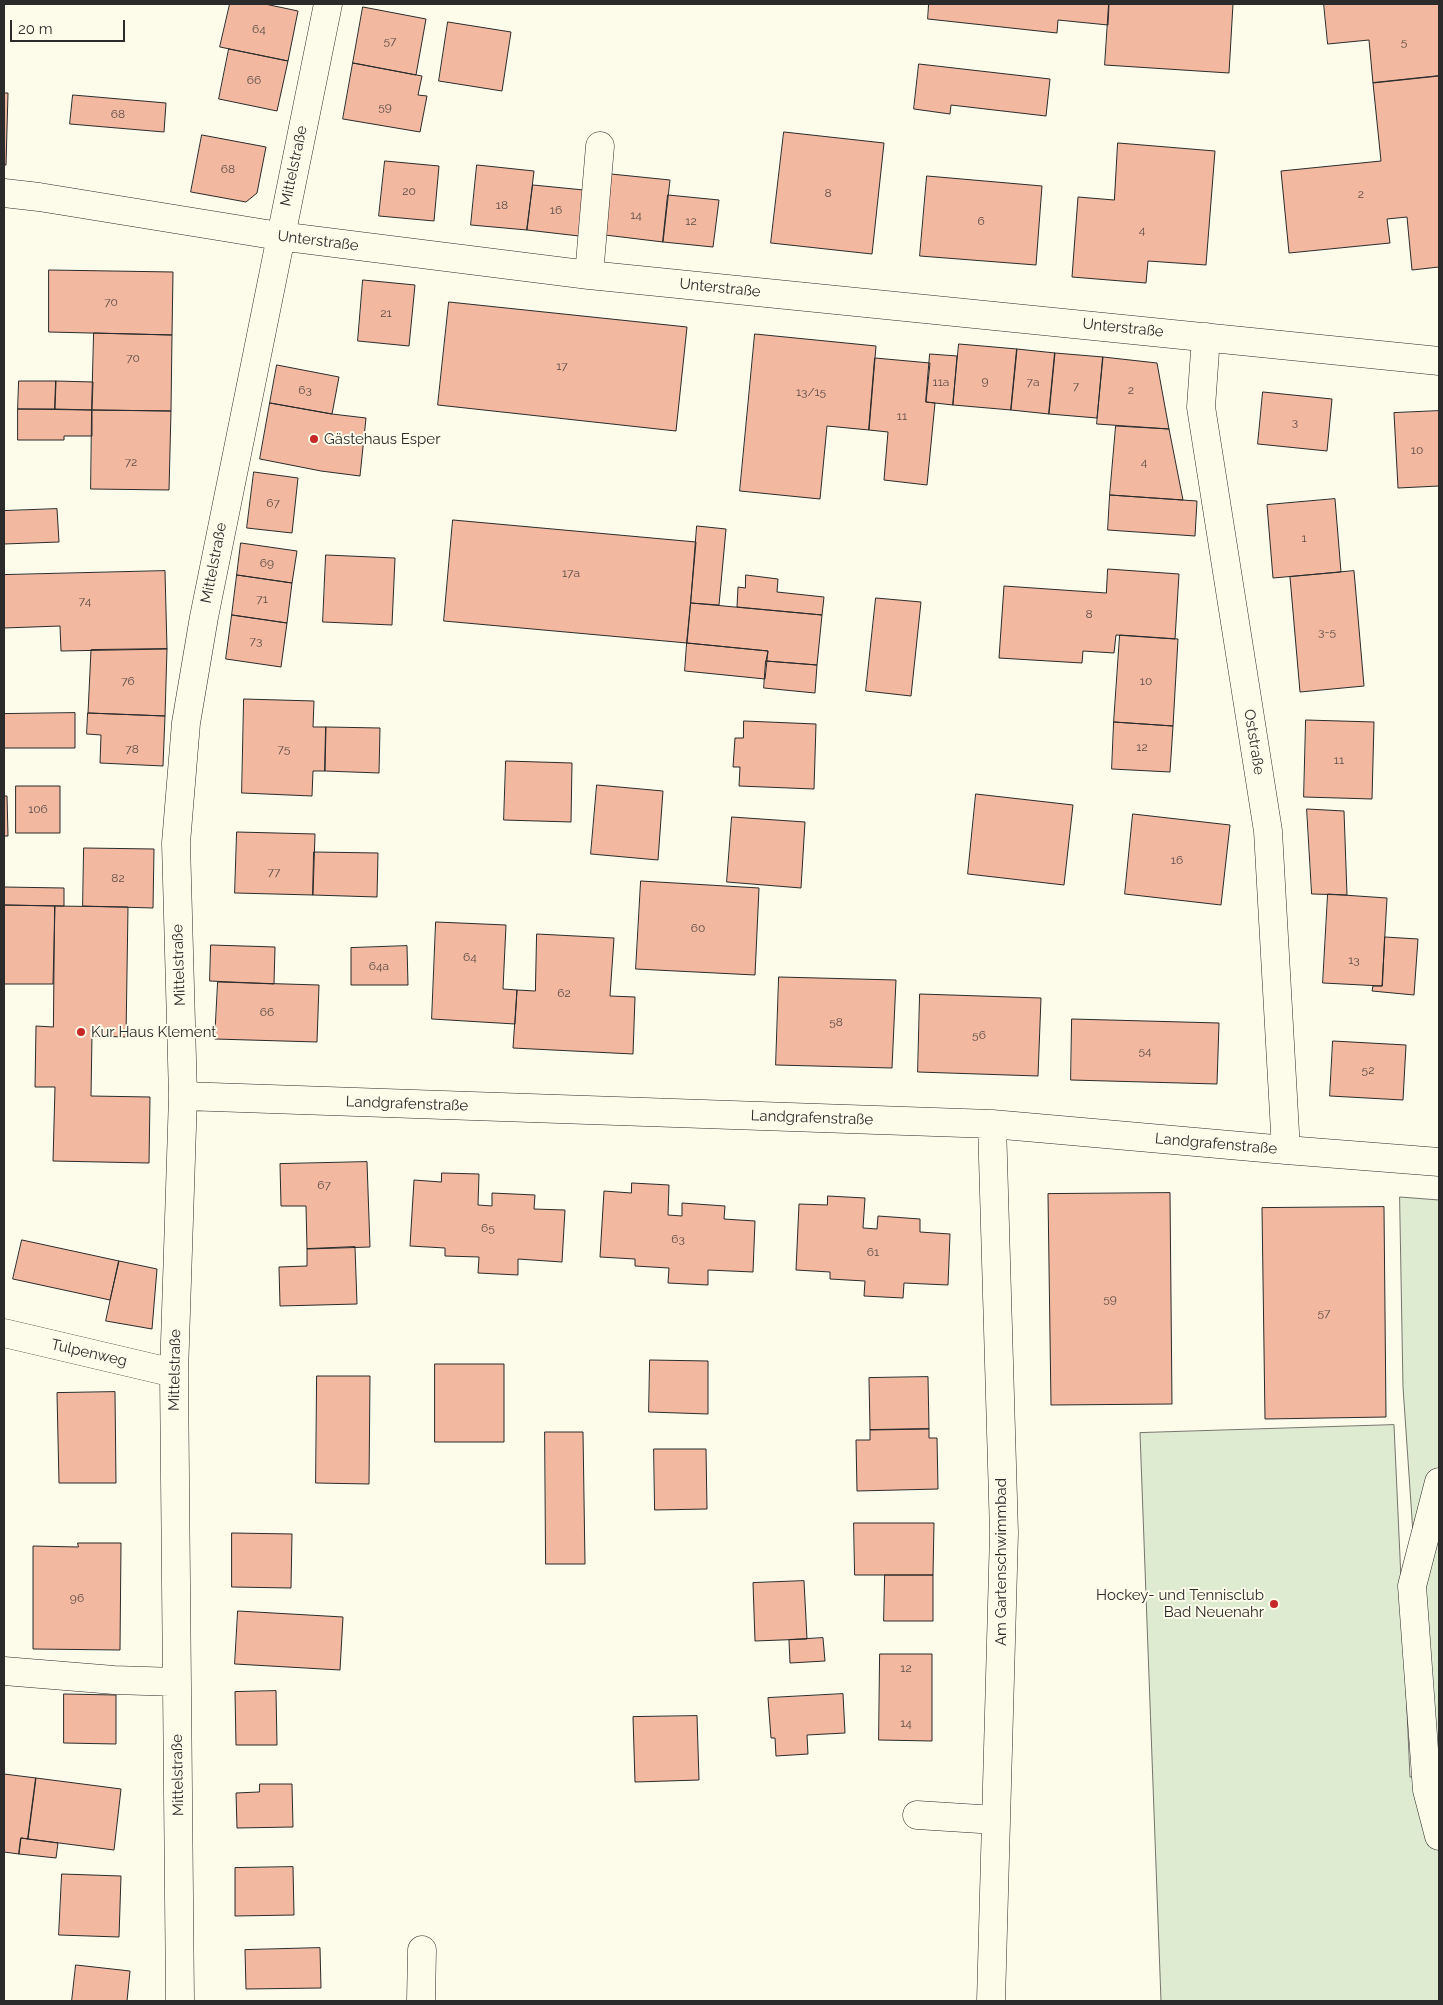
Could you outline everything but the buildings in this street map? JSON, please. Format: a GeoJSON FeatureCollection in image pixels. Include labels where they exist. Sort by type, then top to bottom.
{"type":"FeatureCollection","features":[{"type":"Feature","properties":{"kind":"street","name":"Mittelstraße"},"geometry":{"type":"LineString","coordinates":[[180,2001],[174,1373],[183,1096],[176,842],[186,723],[204,617],[279,236],[328,4]]}},
{"type":"Feature","properties":{"kind":"street"},"geometry":{"type":"LineString","coordinates":[[588,275],[600,146]]}},
{"type":"Feature","properties":{"kind":"street","name":"Unterstraße"},"geometry":{"type":"LineString","coordinates":[[4,194],[49,199],[279,236],[588,275],[1439,361]]}},
{"type":"Feature","properties":{"kind":"street","name":"Oststraße"},"geometry":{"type":"LineString","coordinates":[[1206,336],[1201,407],[1268,831],[1286,1150]]}},
{"type":"Feature","properties":{"kind":"street","name":"Landgrafenstraße"},"geometry":{"type":"LineString","coordinates":[[183,1096],[992,1124],[1439,1162]]}},
{"type":"Feature","properties":{"kind":"street","name":"Am Gartenschwimmbad"},"geometry":{"type":"LineString","coordinates":[[991,2001],[1004,1533],[992,1124]]}},
{"type":"Feature","properties":{"kind":"street","name":"Tulpenweg"},"geometry":{"type":"LineString","coordinates":[[4,1333],[174,1373]]}},
{"type":"Feature","properties":{"kind":"street"},"geometry":{"type":"LineString","coordinates":[[1439,1482],[1412,1586],[1427,1790],[1439,1836]]}},
{"type":"Feature","properties":{"kind":"street"},"geometry":{"type":"LineString","coordinates":[[4,1671],[114,1680],[177,1682]]}},
{"type":"Feature","properties":{"kind":"street"},"geometry":{"type":"LineString","coordinates":[[917,1815],[996,1820]]}},
{"type":"Feature","properties":{"kind":"street"},"geometry":{"type":"LineString","coordinates":[[421,2001],[422,1950]]}},
{"type":"Feature","properties":{"kind":"green space"},"geometry":{"type":"Polygon","coordinates":[[[1400,1197],[1439,1200],[1439,1753],[1428,1753],[1403,1387],[1400,1197]]]}},
{"type":"Feature","properties":{"kind":"green space","name":"Hockey- und Tennisclub Bad Neuenahr"},"geometry":{"type":"Polygon","coordinates":[[[1394,1425],[1410,1777],[1439,1776],[1439,2001],[1161,2001],[1140,1433],[1394,1425]]]}},
{"type":"Feature","properties":{"kind":"place","name":"Gästehaus Esper"},"geometry":{"type":"Point","coordinates":[314,439]}},
{"type":"Feature","properties":{"kind":"place","name":"Kur Haus Klement"},"geometry":{"type":"Point","coordinates":[81,1032]}},
{"type":"Feature","properties":{"kind":"place","name":"Hockey- und Tennisclub Bad Neuenahr"},"geometry":{"type":"Point","coordinates":[1274,1604]}}]}
